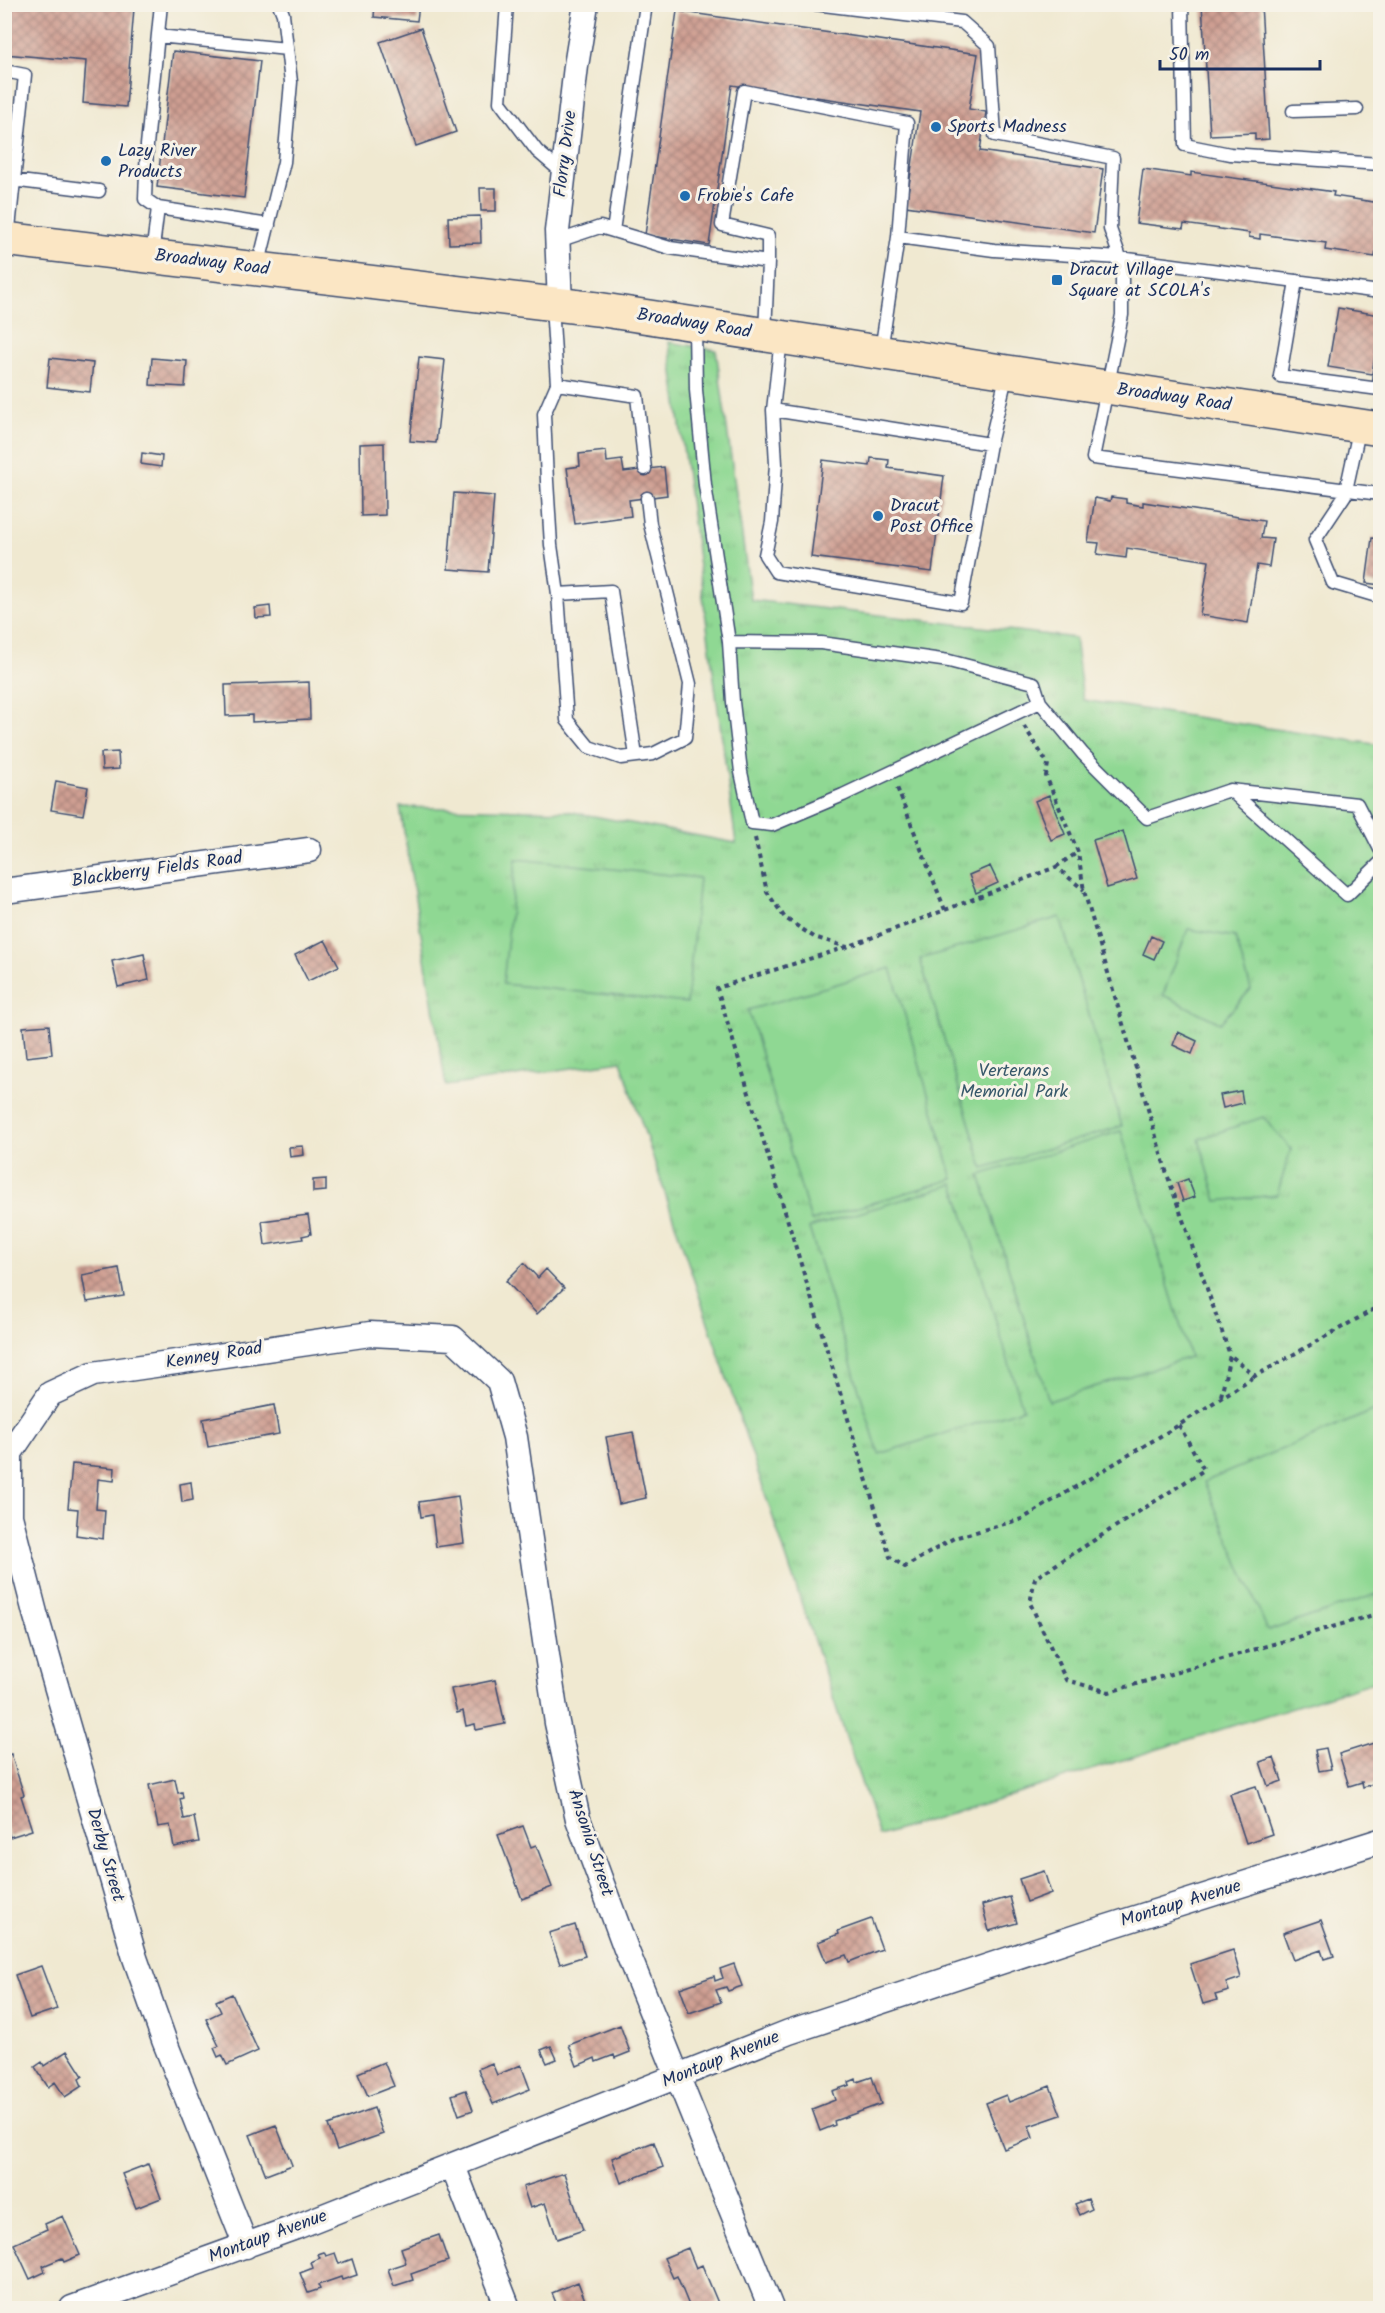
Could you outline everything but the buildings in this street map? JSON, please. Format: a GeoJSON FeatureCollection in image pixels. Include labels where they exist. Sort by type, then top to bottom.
{"type":"FeatureCollection","features":[{"type":"Feature","properties":{"kind":"main road","name":"Broadway Road"},"geometry":{"type":"LineString","coordinates":[[6,239],[556,304],[1370,428]]}},
{"type":"Feature","properties":{"kind":"street","name":"Florry Drive"},"geometry":{"type":"LineString","coordinates":[[556,304],[558,241],[564,174],[576,66],[586,4]]}},
{"type":"Feature","properties":{"kind":"street","name":"Blackberry Fields Road"},"geometry":{"type":"LineString","coordinates":[[4,891],[309,850]]}},
{"type":"Feature","properties":{"kind":"street","name":"Kenney Road"},"geometry":{"type":"LineString","coordinates":[[10,1453],[50,1394],[93,1374],[370,1334],[453,1338]]}},
{"type":"Feature","properties":{"kind":"street","name":"Ansonia Street"},"geometry":{"type":"LineString","coordinates":[[453,1338],[499,1381],[515,1437],[536,1565],[557,1723],[578,1819],[626,1949],[771,2308]]}},
{"type":"Feature","properties":{"kind":"street","name":"Derby Street"},"geometry":{"type":"LineString","coordinates":[[10,1453],[10,1516],[35,1613],[135,1958],[164,2040],[246,2246]]}},
{"type":"Feature","properties":{"kind":"street","name":"Montaup Avenue"},"geometry":{"type":"LineString","coordinates":[[72,2308],[246,2246],[789,2032],[1085,1934],[1380,1841]]}},
{"type":"Feature","properties":{"kind":"street"},"geometry":{"type":"LineString","coordinates":[[453,2166],[507,2308]]}},
{"type":"Feature","properties":{"kind":"lane"},"geometry":{"type":"LineString","coordinates":[[161,4],[147,145],[145,199],[158,208],[269,225]]}},
{"type":"Feature","properties":{"kind":"lane"},"geometry":{"type":"LineString","coordinates":[[257,268],[284,162],[291,82],[283,14],[279,4]]}},
{"type":"Feature","properties":{"kind":"lane"},"geometry":{"type":"LineString","coordinates":[[507,4],[501,102],[537,151],[564,174]]}},
{"type":"Feature","properties":{"kind":"lane"},"geometry":{"type":"LineString","coordinates":[[613,231],[646,4]]}},
{"type":"Feature","properties":{"kind":"lane"},"geometry":{"type":"LineString","coordinates":[[815,4],[962,22],[989,46],[995,135],[1113,158],[1110,229],[1122,263],[1122,315],[1093,458],[1380,494]]}},
{"type":"Feature","properties":{"kind":"lane"},"geometry":{"type":"LineString","coordinates":[[1182,4],[1185,145],[1230,154],[1380,164]]}},
{"type":"Feature","properties":{"kind":"lane"},"geometry":{"type":"LineString","coordinates":[[158,36],[287,49]]}},
{"type":"Feature","properties":{"kind":"lane"},"geometry":{"type":"LineString","coordinates":[[4,71],[25,75],[9,180],[6,239]]}},
{"type":"Feature","properties":{"kind":"lane"},"geometry":{"type":"LineString","coordinates":[[881,353],[898,237],[907,123],[744,91],[722,225],[768,236],[776,464],[772,522],[765,555],[776,572],[961,603],[990,444],[1007,373]]}},
{"type":"Feature","properties":{"kind":"lane"},"geometry":{"type":"LineString","coordinates":[[1293,111],[1357,109]]}},
{"type":"Feature","properties":{"kind":"lane"},"geometry":{"type":"LineString","coordinates":[[9,180],[99,191]]}},
{"type":"Feature","properties":{"kind":"lane"},"geometry":{"type":"LineString","coordinates":[[152,256],[158,208]]}},
{"type":"Feature","properties":{"kind":"lane"},"geometry":{"type":"LineString","coordinates":[[558,241],[600,227],[670,248],[768,262]]}},
{"type":"Feature","properties":{"kind":"lane"},"geometry":{"type":"LineString","coordinates":[[898,237],[994,250],[1120,258],[1380,292]]}},
{"type":"Feature","properties":{"kind":"lane"},"geometry":{"type":"LineString","coordinates":[[1296,281],[1280,376],[1379,389],[1380,374]]}},
{"type":"Feature","properties":{"kind":"lane"},"geometry":{"type":"LineString","coordinates":[[556,304],[557,384],[544,414],[551,545],[558,594],[567,720],[589,747],[621,758],[653,754],[685,738],[690,684],[650,524],[647,498]]}},
{"type":"Feature","properties":{"kind":"lane"},"geometry":{"type":"LineString","coordinates":[[695,325],[696,390],[705,485],[729,642],[741,772],[752,823],[772,825],[1040,702]]}},
{"type":"Feature","properties":{"kind":"lane"},"geometry":{"type":"LineString","coordinates":[[557,384],[637,396],[645,469]]}},
{"type":"Feature","properties":{"kind":"lane"},"geometry":{"type":"LineString","coordinates":[[773,410],[990,444]]}},
{"type":"Feature","properties":{"kind":"lane"},"geometry":{"type":"LineString","coordinates":[[1370,428],[1345,495],[1315,540],[1333,583],[1380,597]]}},
{"type":"Feature","properties":{"kind":"lane"},"geometry":{"type":"LineString","coordinates":[[558,594],[611,591],[636,756]]}},
{"type":"Feature","properties":{"kind":"lane"},"geometry":{"type":"LineString","coordinates":[[729,642],[821,643],[949,661],[1034,683],[1040,702],[1083,754],[1147,818],[1230,790],[1357,804],[1380,849]]}},
{"type":"Feature","properties":{"kind":"lane"},"geometry":{"type":"LineString","coordinates":[[1230,790],[1347,896],[1380,863]]}},
{"type":"Feature","properties":{"kind":"path"},"geometry":{"type":"LineString","coordinates":[[1016,713],[1048,764],[1046,776],[1078,852],[1084,891],[1167,1174],[1230,1355],[1255,1376]]}},
{"type":"Feature","properties":{"kind":"path"},"geometry":{"type":"LineString","coordinates":[[891,772],[945,910]]}},
{"type":"Feature","properties":{"kind":"path"},"geometry":{"type":"LineString","coordinates":[[752,823],[766,892],[785,918],[814,937],[847,947]]}},
{"type":"Feature","properties":{"kind":"path"},"geometry":{"type":"LineString","coordinates":[[1078,852],[1056,867],[847,947],[717,988],[890,1557],[905,1567],[954,1538],[1022,1519],[1179,1425],[1255,1376],[1380,1306]]}},
{"type":"Feature","properties":{"kind":"path"},"geometry":{"type":"LineString","coordinates":[[1056,867],[1084,891]]}},
{"type":"Feature","properties":{"kind":"path"},"geometry":{"type":"LineString","coordinates":[[1221,1397],[1230,1355]]}},
{"type":"Feature","properties":{"kind":"path"},"geometry":{"type":"LineString","coordinates":[[1179,1425],[1204,1470],[1035,1578],[1030,1603],[1066,1680],[1109,1692],[1380,1613]]}},
{"type":"Feature","properties":{"kind":"green space","name":"Verterans Memorial Park"},"geometry":{"type":"Polygon","coordinates":[[[669,342],[716,350],[751,600],[1075,638],[1083,700],[1380,745],[1380,1680],[879,1836],[621,1061],[446,1086],[400,807],[567,811],[736,843],[669,342]]]}},
{"type":"Feature","properties":{"kind":"green space"},"geometry":{"type":"Polygon","coordinates":[[[516,859],[699,878],[687,1003],[503,984],[516,859]]]}},
{"type":"Feature","properties":{"kind":"green space"},"geometry":{"type":"Polygon","coordinates":[[[1060,917],[1122,1126],[983,1168],[920,959],[1060,917]]]}},
{"type":"Feature","properties":{"kind":"green space"},"geometry":{"type":"Polygon","coordinates":[[[1188,929],[1235,937],[1251,989],[1220,1023],[1163,995],[1188,929]]]}},
{"type":"Feature","properties":{"kind":"green space"},"geometry":{"type":"Polygon","coordinates":[[[891,968],[953,1179],[811,1221],[748,1010],[891,968]]]}},
{"type":"Feature","properties":{"kind":"green space"},"geometry":{"type":"Polygon","coordinates":[[[1263,1117],[1291,1149],[1277,1195],[1217,1201],[1199,1139],[1263,1117]]]}},
{"type":"Feature","properties":{"kind":"green space"},"geometry":{"type":"Polygon","coordinates":[[[1121,1131],[1190,1357],[1049,1401],[980,1175],[1121,1131]]]}},
{"type":"Feature","properties":{"kind":"green space"},"geometry":{"type":"Polygon","coordinates":[[[954,1184],[1023,1409],[879,1454],[809,1228],[954,1184]]]}},
{"type":"Feature","properties":{"kind":"green space"},"geometry":{"type":"Polygon","coordinates":[[[1380,1408],[1380,1593],[1268,1631],[1204,1482],[1380,1408]]]}},
{"type":"Feature","properties":{"kind":"place","name":"Sports Madness"},"geometry":{"type":"Point","coordinates":[936,127]}},
{"type":"Feature","properties":{"kind":"place","name":"Lazy River Products"},"geometry":{"type":"Point","coordinates":[106,161]}},
{"type":"Feature","properties":{"kind":"place","name":"Frobie's Cafe"},"geometry":{"type":"Point","coordinates":[685,196]}},
{"type":"Feature","properties":{"kind":"place","name":"Dracut Village Square at SCOLA's"},"geometry":{"type":"Point","coordinates":[1057,280]}},
{"type":"Feature","properties":{"kind":"place","name":"Dracut Post Office"},"geometry":{"type":"Point","coordinates":[878,516]}}]}
